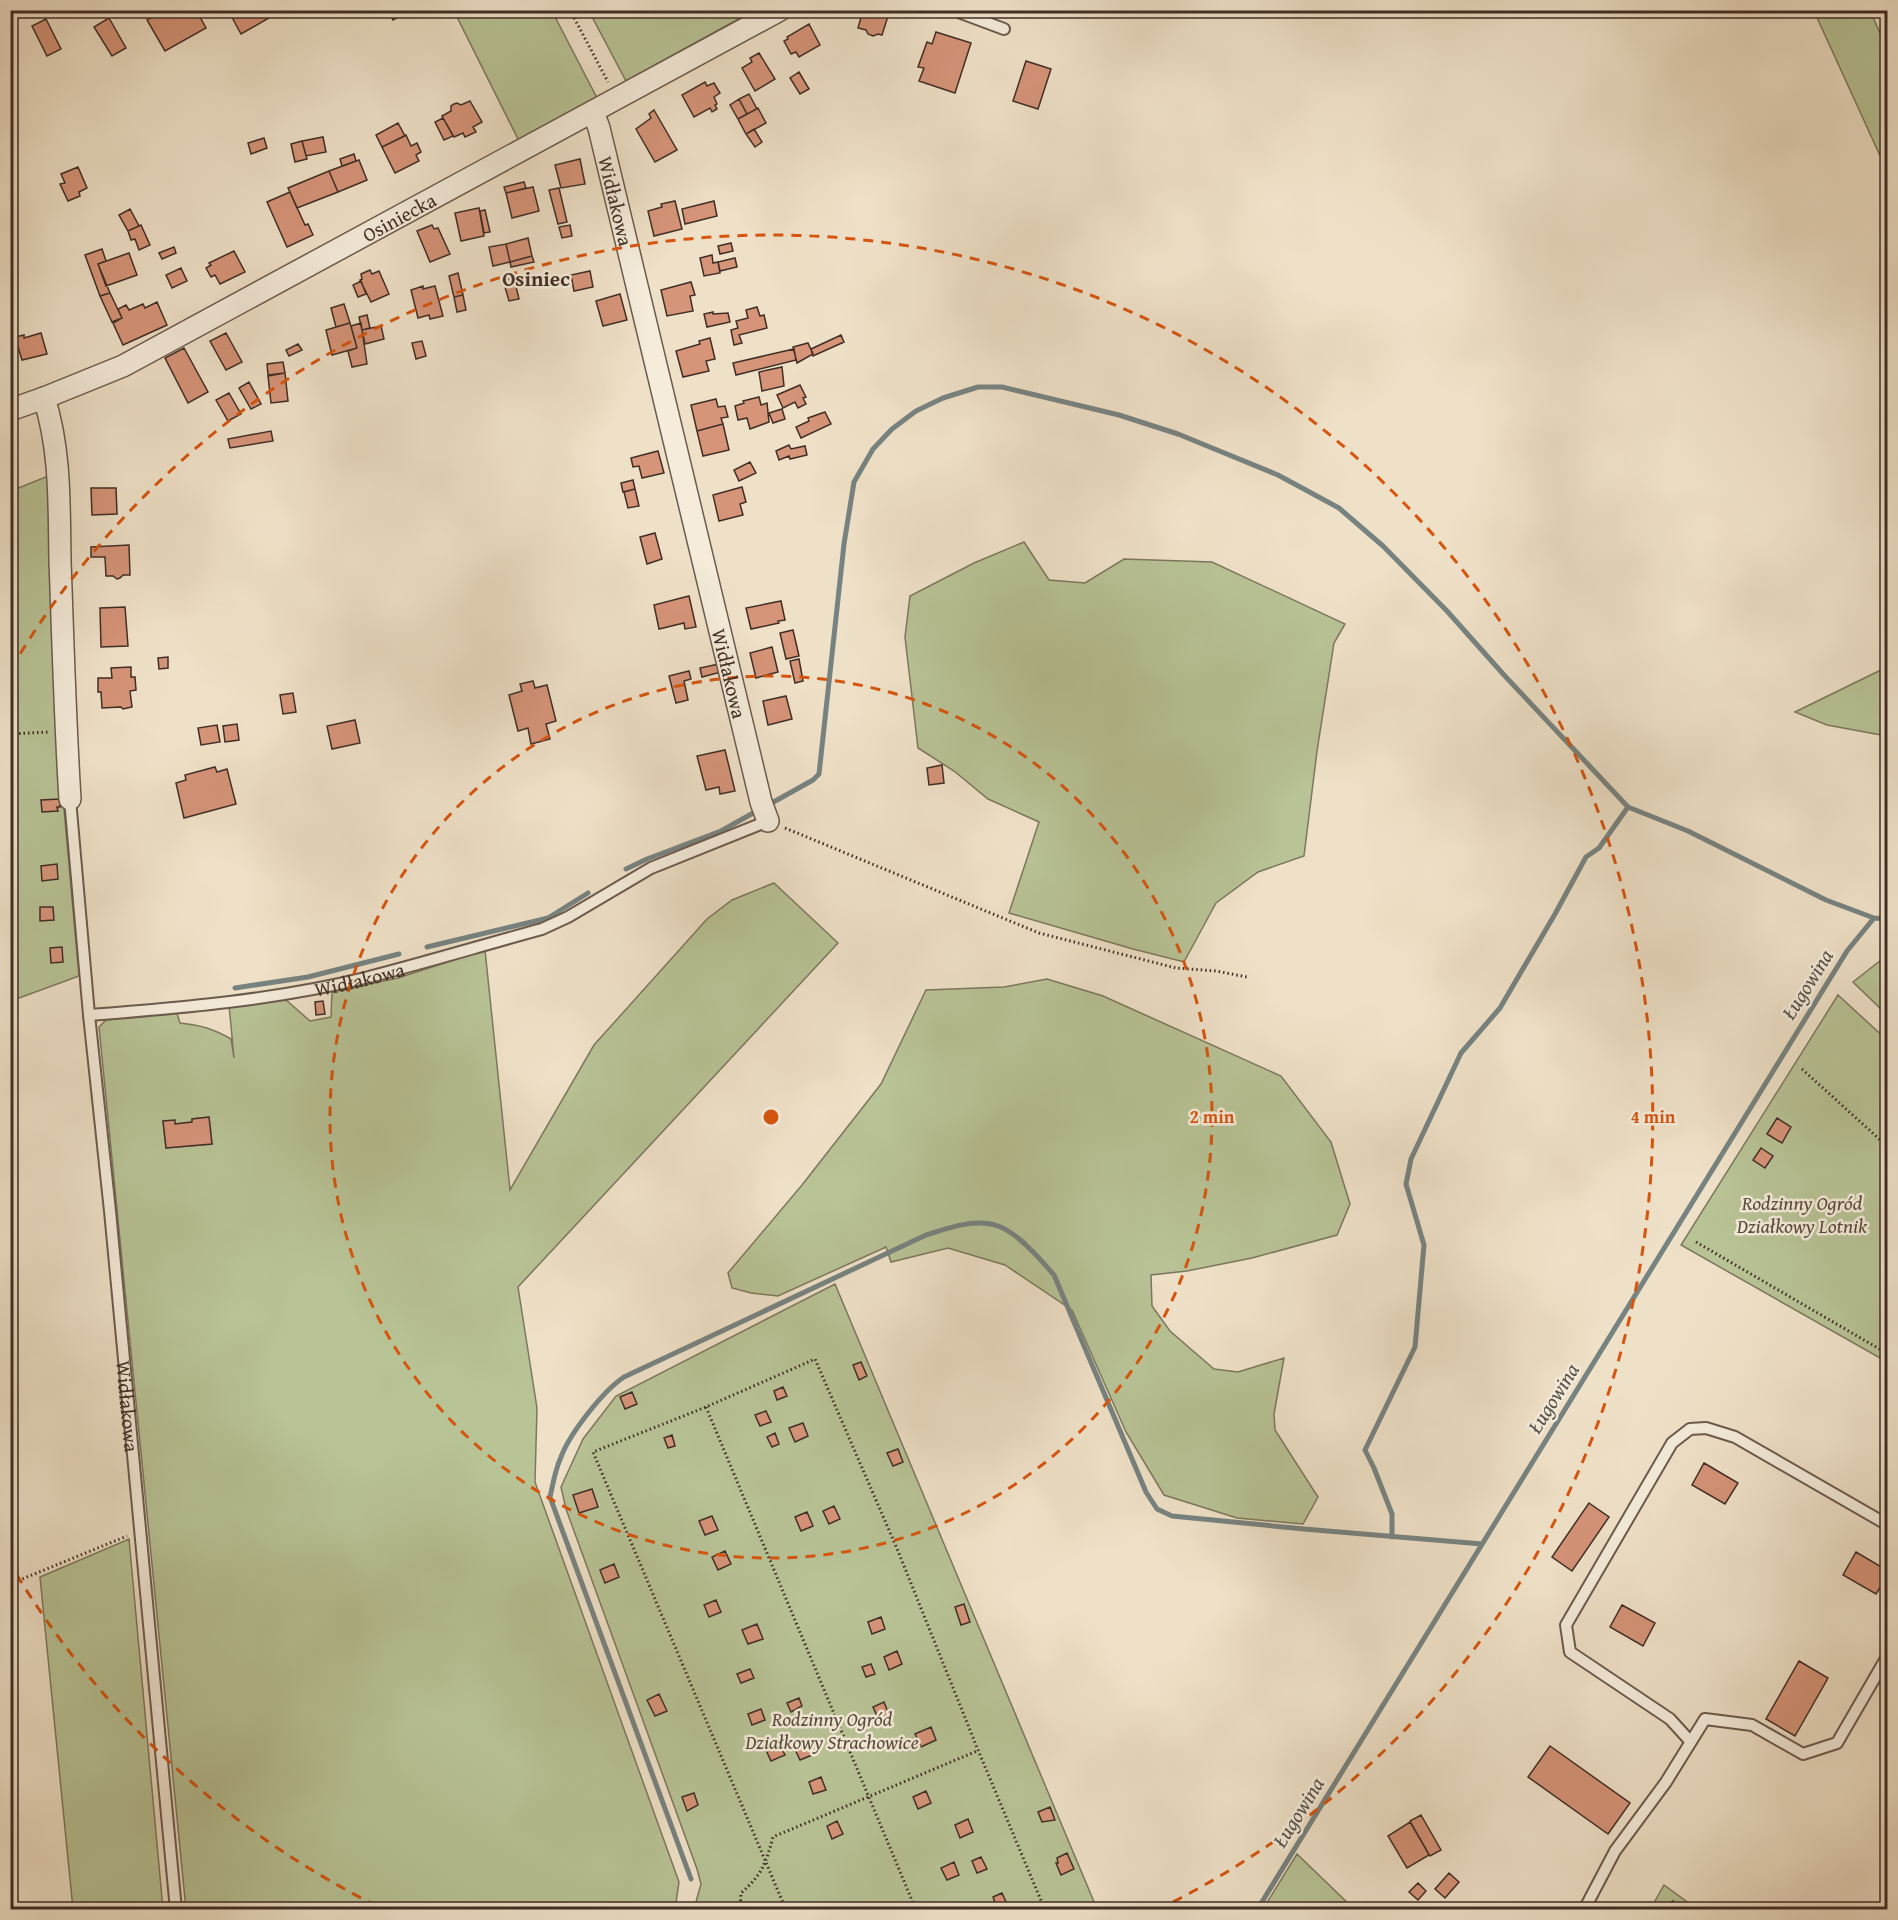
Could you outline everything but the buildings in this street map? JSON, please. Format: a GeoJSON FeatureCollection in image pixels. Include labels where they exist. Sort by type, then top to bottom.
{"type":"FeatureCollection","features":[{"type":"Feature","properties":{"kind":"street","name":"Osiniecka"},"geometry":{"type":"LineString","coordinates":[[10,410],[123,366],[780,10]]}},
{"type":"Feature","properties":{"kind":"street","name":"Widłakowa"},"geometry":{"type":"LineString","coordinates":[[593,112],[599,128],[761,802],[768,821]]}},
{"type":"Feature","properties":{"kind":"street"},"geometry":{"type":"LineString","coordinates":[[44,398],[54,444],[58,500],[70,799]]}},
{"type":"Feature","properties":{"kind":"lane"},"geometry":{"type":"LineString","coordinates":[[953,10],[1004,29]]}},
{"type":"Feature","properties":{"kind":"lane"},"geometry":{"type":"LineString","coordinates":[[70,799],[89,1015]]}},
{"type":"Feature","properties":{"kind":"lane","name":"Widłakowa"},"geometry":{"type":"LineString","coordinates":[[176,1910],[110,1211],[89,1015],[181,1008],[271,996],[364,978],[542,929],[568,917],[651,868],[768,821]]}},
{"type":"Feature","properties":{"kind":"lane"},"geometry":{"type":"LineString","coordinates":[[1690,1741],[1670,1719],[1570,1652],[1566,1624],[1672,1443],[1690,1430],[1706,1428],[1735,1437],[1887,1525]]}},
{"type":"Feature","properties":{"kind":"lane"},"geometry":{"type":"LineString","coordinates":[[1584,1910],[1615,1851],[1666,1782],[1705,1719],[1752,1725],[1803,1754],[1836,1743],[1887,1655]]}},
{"type":"Feature","properties":{"kind":"path"},"geometry":{"type":"LineString","coordinates":[[570,10],[617,99]]}},
{"type":"Feature","properties":{"kind":"path"},"geometry":{"type":"LineString","coordinates":[[10,734],[57,731]]}},
{"type":"Feature","properties":{"kind":"path"},"geometry":{"type":"LineString","coordinates":[[768,821],[1039,933],[1176,968],[1216,971],[1247,977]]}},
{"type":"Feature","properties":{"kind":"path"},"geometry":{"type":"LineString","coordinates":[[10,886],[17,953]]}},
{"type":"Feature","properties":{"kind":"path"},"geometry":{"type":"LineString","coordinates":[[1802,1069],[1887,1147]]}},
{"type":"Feature","properties":{"kind":"path"},"geometry":{"type":"LineString","coordinates":[[1696,1242],[1887,1354]]}},
{"type":"Feature","properties":{"kind":"path"},"geometry":{"type":"LineString","coordinates":[[786,1910],[593,1452],[706,1407],[815,1359],[898,1551],[1045,1910]]}},
{"type":"Feature","properties":{"kind":"path"},"geometry":{"type":"LineString","coordinates":[[706,1407],[916,1910]]}},
{"type":"Feature","properties":{"kind":"path"},"geometry":{"type":"LineString","coordinates":[[10,1584],[140,1532]]}},
{"type":"Feature","properties":{"kind":"path"},"geometry":{"type":"LineString","coordinates":[[740,1910],[741,1893],[756,1880],[766,1864],[773,1838],[978,1750]]}},
{"type":"Feature","properties":{"kind":"green space"},"geometry":{"type":"Polygon","coordinates":[[[454,11],[552,11],[598,100],[519,141],[454,11]]]}},
{"type":"Feature","properties":{"kind":"green space"},"geometry":{"type":"Polygon","coordinates":[[[589,11],[753,11],[626,81],[589,11]]]}},
{"type":"Feature","properties":{"kind":"green space"},"geometry":{"type":"Polygon","coordinates":[[[1814,11],[1870,11],[1887,48],[1887,171],[1814,11]]]}},
{"type":"Feature","properties":{"kind":"green space"},"geometry":{"type":"Polygon","coordinates":[[[48,476],[57,731],[79,976],[11,1001],[11,491],[48,476]]]}},
{"type":"Feature","properties":{"kind":"green space"},"geometry":{"type":"Polygon","coordinates":[[[1024,542],[1049,580],[1085,583],[1124,559],[1212,562],[1345,624],[1334,643],[1304,856],[1258,872],[1216,903],[1184,962],[1009,913],[1039,822],[988,799],[954,771],[918,748],[905,637],[910,596],[974,563],[1024,542]]]}},
{"type":"Feature","properties":{"kind":"green space"},"geometry":{"type":"Polygon","coordinates":[[[1887,667],[1887,736],[1827,725],[1795,712],[1887,667]]]}},
{"type":"Feature","properties":{"kind":"green space"},"geometry":{"type":"Polygon","coordinates":[[[774,883],[838,943],[518,1287],[537,1408],[535,1482],[679,1882],[675,1909],[186,1909],[99,1027],[106,1020],[177,1013],[180,1023],[207,1028],[231,1039],[234,1058],[229,1005],[286,1000],[310,1021],[331,1017],[332,992],[398,978],[485,950],[510,1190],[594,1045],[707,919],[732,900],[774,883]],[[209,1117],[175,1124],[163,1121],[166,1148],[212,1144],[209,1117]]]}},
{"type":"Feature","properties":{"kind":"green space"},"geometry":{"type":"Polygon","coordinates":[[[1887,957],[1887,1015],[1853,982],[1887,957]]]}},
{"type":"Feature","properties":{"kind":"green space"},"geometry":{"type":"Polygon","coordinates":[[[1047,979],[1103,996],[1281,1076],[1331,1142],[1350,1204],[1337,1235],[1252,1258],[1187,1271],[1151,1275],[1152,1306],[1170,1331],[1214,1369],[1238,1372],[1284,1358],[1274,1414],[1275,1430],[1318,1497],[1303,1524],[1237,1518],[1164,1495],[1126,1432],[1072,1310],[1005,1265],[948,1248],[891,1262],[886,1247],[778,1296],[732,1288],[728,1273],[802,1185],[881,1084],[926,990],[1004,987],[1047,979]]]}},
{"type":"Feature","properties":{"kind":"green space","name":"Rodzinny Ogród Działkowy Lotnik"},"geometry":{"type":"Polygon","coordinates":[[[1838,995],[1887,1040],[1887,1362],[1681,1245],[1838,995]]]}},
{"type":"Feature","properties":{"kind":"green space","name":"Rodzinny Ogród Działkowy Strachowice"},"geometry":{"type":"Polygon","coordinates":[[[835,1284],[1097,1909],[694,1909],[701,1884],[697,1869],[566,1509],[561,1487],[583,1439],[616,1396],[835,1284]]]}},
{"type":"Feature","properties":{"kind":"green space"},"geometry":{"type":"Polygon","coordinates":[[[129,1539],[163,1909],[73,1909],[40,1577],[129,1539]]]}},
{"type":"Feature","properties":{"kind":"green space"},"geometry":{"type":"Polygon","coordinates":[[[1297,1854],[1354,1909],[1263,1909],[1297,1854]]]}},
{"type":"Feature","properties":{"kind":"green space"},"geometry":{"type":"Polygon","coordinates":[[[1664,1885],[1697,1909],[1650,1910],[1664,1885]]]}},
{"type":"Feature","properties":{"kind":"waterway"},"geometry":{"type":"LineString","coordinates":[[770,804],[813,780],[819,774],[844,544],[854,482],[873,449],[892,429],[916,411],[943,398],[978,387],[1002,387],[1119,415],[1178,434],[1278,475],[1339,508],[1383,546],[1447,611],[1628,807],[1688,831],[1826,900],[1874,918]]}},
{"type":"Feature","properties":{"kind":"waterway"},"geometry":{"type":"LineString","coordinates":[[1392,1537],[1392,1514],[1365,1450],[1415,1347],[1424,1245],[1406,1184],[1411,1159],[1461,1053],[1500,1008],[1586,857],[1599,848],[1628,807]]}},
{"type":"Feature","properties":{"kind":"waterway"},"geometry":{"type":"LineString","coordinates":[[626,869],[721,831],[755,812]]}},
{"type":"Feature","properties":{"kind":"waterway"},"geometry":{"type":"LineString","coordinates":[[427,947],[548,918],[588,893]]}},
{"type":"Feature","properties":{"kind":"waterway","name":"Ługowina"},"geometry":{"type":"LineString","coordinates":[[1257,1910],[1847,951],[1874,918],[1888,919]]}},
{"type":"Feature","properties":{"kind":"waterway"},"geometry":{"type":"LineString","coordinates":[[235,988],[308,977],[399,954]]}},
{"type":"Feature","properties":{"kind":"waterway"},"geometry":{"type":"LineString","coordinates":[[691,1879],[550,1497],[559,1462],[565,1447],[588,1413],[624,1377],[926,1235],[971,1223],[998,1226],[1013,1234],[1054,1275],[1146,1492],[1157,1509],[1172,1516],[1482,1544]]}},
{"type":"Feature","properties":{"kind":"district","name":"Osiniec"},"geometry":{"type":"Point","coordinates":[536,278]}}]}
